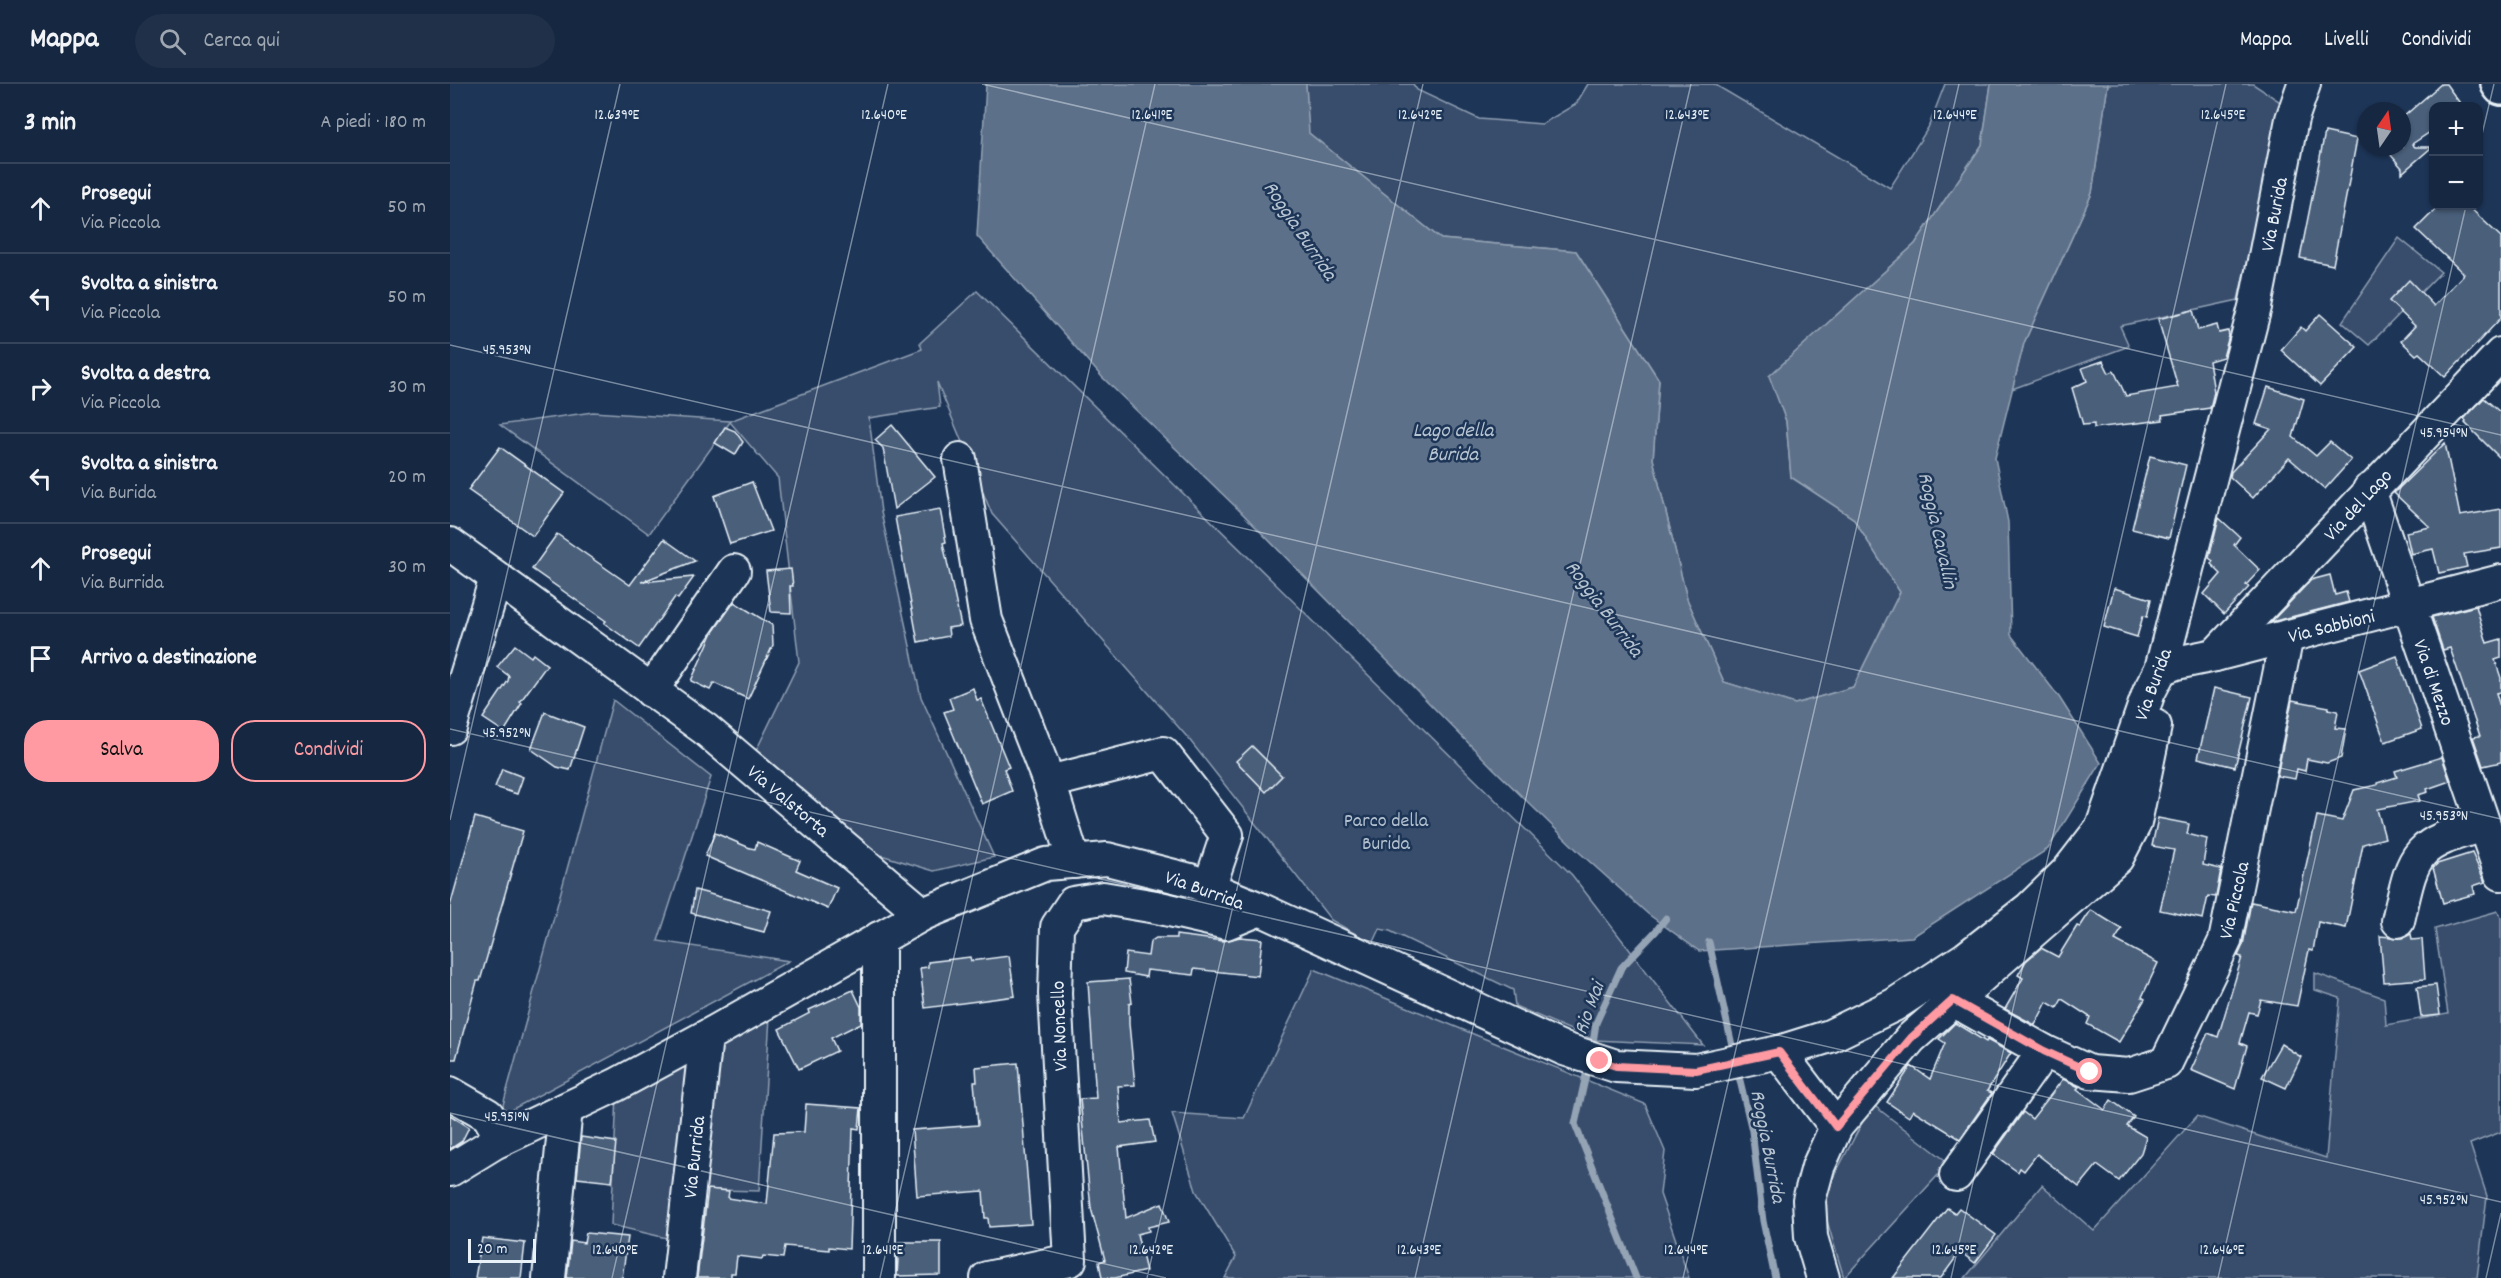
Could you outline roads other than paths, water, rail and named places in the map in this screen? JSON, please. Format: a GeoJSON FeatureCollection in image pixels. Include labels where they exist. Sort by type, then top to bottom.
{"type":"FeatureCollection","features":[{"type":"Feature","properties":{"kind":"main road"},"geometry":{"type":"LineString","coordinates":[[2498,84],[2501,88]]}},
{"type":"Feature","properties":{"kind":"street","name":"Via Burida"},"geometry":{"type":"LineString","coordinates":[[1713,1067],[1766,1055],[1830,1035],[1894,1005],[1966,958],[2030,908],[2068,871],[2102,827],[2149,692],[2161,669],[2255,307],[2292,120],[2304,84]]}},
{"type":"Feature","properties":{"kind":"street","name":"Via del Lago"},"geometry":{"type":"LineString","coordinates":[[2215,655],[2369,490],[2501,354]]}},
{"type":"Feature","properties":{"kind":"street"},"geometry":{"type":"LineString","coordinates":[[960,459],[986,620],[1049,782],[1074,862]]}},
{"type":"Feature","properties":{"kind":"street","name":"Via di Mezzo"},"geometry":{"type":"LineString","coordinates":[[2369,490],[2501,874]]}},
{"type":"Feature","properties":{"kind":"street","name":"Via Valstorta"},"geometry":{"type":"LineString","coordinates":[[450,544],[705,729],[923,914]]}},
{"type":"Feature","properties":{"kind":"street"},"geometry":{"type":"LineString","coordinates":[[651,691],[734,571]]}},
{"type":"Feature","properties":{"kind":"street"},"geometry":{"type":"LineString","coordinates":[[450,728],[496,578]]}},
{"type":"Feature","properties":{"kind":"street","name":"Via Sabbioni"},"geometry":{"type":"LineString","coordinates":[[2161,669],[2176,663],[2215,655],[2501,580]]}},
{"type":"Feature","properties":{"kind":"street","name":"Via Piccola"},"geometry":{"type":"LineString","coordinates":[[1953,1000],[2044,1051],[2090,1072],[2129,1075],[2166,1063],[2225,941],[2287,636]]}},
{"type":"Feature","properties":{"kind":"street"},"geometry":{"type":"LineString","coordinates":[[1823,1278],[1811,1237],[1809,1200],[1818,1167],[1836,1127],[1911,1038],[2117,858],[2135,823],[2163,687],[2161,669]]}},
{"type":"Feature","properties":{"kind":"street"},"geometry":{"type":"LineString","coordinates":[[1049,782],[1163,753],[1227,835],[1209,888]]}},
{"type":"Feature","properties":{"kind":"street"},"geometry":{"type":"LineString","coordinates":[[2398,921],[2409,871],[2424,848],[2443,836],[2484,825]]}},
{"type":"Feature","properties":{"kind":"street","name":"Via Burrida"},"geometry":{"type":"LineString","coordinates":[[450,1170],[502,1139],[616,1085],[706,1037],[923,914],[1046,864],[1107,859],[1190,880],[1260,909],[1471,1007],[1590,1058],[1627,1067],[1696,1070],[1713,1067]]}},
{"type":"Feature","properties":{"kind":"street","name":"Via Noncello"},"geometry":{"type":"LineString","coordinates":[[987,1278],[1070,1260],[1055,994],[1057,927],[1073,903],[1103,898],[1226,923],[1260,909]]}},
{"type":"Feature","properties":{"kind":"street"},"geometry":{"type":"LineString","coordinates":[[879,938],[879,1278]]}},
{"type":"Feature","properties":{"kind":"street","name":"Via Burrida"},"geometry":{"type":"LineString","coordinates":[[679,1278],[706,1037]]}},
{"type":"Feature","properties":{"kind":"street"},"geometry":{"type":"LineString","coordinates":[[1956,1175],[2044,1051]]}},
{"type":"Feature","properties":{"kind":"street"},"geometry":{"type":"LineString","coordinates":[[1766,1055],[1836,1127]]}},
{"type":"Feature","properties":{"kind":"street"},"geometry":{"type":"LineString","coordinates":[[450,1093],[488,1115],[502,1139]]}},
{"type":"Feature","properties":{"kind":"street"},"geometry":{"type":"LineString","coordinates":[[549,1278],[566,1109]]}},
{"type":"Feature","properties":{"kind":"water","name":"Lago della Burida"},"geometry":{"type":"Polygon","coordinates":[[[986,84],[1306,84],[1309,133],[1441,239],[1576,251],[1659,380],[1653,459],[1687,599],[1724,682],[1795,704],[1853,687],[1900,592],[1853,518],[1791,477],[1786,421],[1769,376],[1915,244],[1982,145],[1991,84],[2108,84],[2092,193],[2024,343],[1995,458],[2008,522],[2011,635],[2059,697],[2101,763],[2048,849],[1912,937],[1699,951],[1648,914],[1580,853],[1494,769],[1240,511],[1102,377],[977,236],[986,84]]]}},
{"type":"Feature","properties":{"kind":"waterway","name":"Rio Mai"},"geometry":{"type":"LineString","coordinates":[[1592,1049],[1596,1023],[1621,968],[1666,918]]}},
{"type":"Feature","properties":{"kind":"waterway","name":"Roggia Burrida"},"geometry":{"type":"LineString","coordinates":[[1709,942],[1734,1054]]}},
{"type":"Feature","properties":{"kind":"waterway","name":"Rio Mai"},"geometry":{"type":"LineString","coordinates":[[1588,1066],[1575,1124],[1636,1278]]}},
{"type":"Feature","properties":{"kind":"waterway","name":"Roggia Burrida"},"geometry":{"type":"LineString","coordinates":[[1737,1068],[1752,1131],[1763,1221],[1775,1278]]}},
{"type":"Feature","properties":{"kind":"water label","name":"Roggia Cavallin"},"geometry":{"type":"Point","coordinates":[1939,530]}},
{"type":"Feature","properties":{"kind":"park label","name":"Parco della Burida"},"geometry":{"type":"Point","coordinates":[1386,830]}}]}
